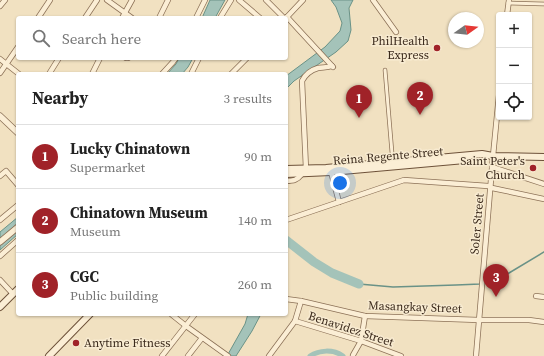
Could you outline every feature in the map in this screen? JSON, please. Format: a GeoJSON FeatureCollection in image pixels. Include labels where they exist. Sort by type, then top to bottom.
{"type":"FeatureCollection","features":[{"type":"Feature","properties":{"kind":"main road","name":"Reina Regente Street"},"geometry":{"type":"LineString","coordinates":[[288,170],[482,154],[493,156],[544,156]]}},
{"type":"Feature","properties":{"kind":"main road","name":"Reina Regente Street"},"geometry":{"type":"LineString","coordinates":[[288,173],[305,169],[331,172],[493,156]]}},
{"type":"Feature","properties":{"kind":"main road"},"geometry":{"type":"LineString","coordinates":[[0,307],[16,292]]}},
{"type":"Feature","properties":{"kind":"main road"},"geometry":{"type":"LineString","coordinates":[[49,356],[88,316]]}},
{"type":"Feature","properties":{"kind":"street"},"geometry":{"type":"LineString","coordinates":[[0,6],[5,0]]}},
{"type":"Feature","properties":{"kind":"street"},"geometry":{"type":"LineString","coordinates":[[39,16],[50,0]]}},
{"type":"Feature","properties":{"kind":"street"},"geometry":{"type":"LineString","coordinates":[[86,16],[97,0]]}},
{"type":"Feature","properties":{"kind":"street"},"geometry":{"type":"LineString","coordinates":[[107,0],[129,16]]}},
{"type":"Feature","properties":{"kind":"street"},"geometry":{"type":"LineString","coordinates":[[123,16],[132,0]]}},
{"type":"Feature","properties":{"kind":"street"},"geometry":{"type":"LineString","coordinates":[[160,16],[168,0]]}},
{"type":"Feature","properties":{"kind":"street"},"geometry":{"type":"LineString","coordinates":[[197,16],[205,0]]}},
{"type":"Feature","properties":{"kind":"street"},"geometry":{"type":"LineString","coordinates":[[221,16],[231,0]]}},
{"type":"Feature","properties":{"kind":"street"},"geometry":{"type":"LineString","coordinates":[[239,0],[258,16]]}},
{"type":"Feature","properties":{"kind":"street"},"geometry":{"type":"LineString","coordinates":[[266,0],[284,16]]}},
{"type":"Feature","properties":{"kind":"street"},"geometry":{"type":"LineString","coordinates":[[288,16],[303,0]]}},
{"type":"Feature","properties":{"kind":"street"},"geometry":{"type":"LineString","coordinates":[[373,0],[396,32]]}},
{"type":"Feature","properties":{"kind":"street"},"geometry":{"type":"LineString","coordinates":[[507,12],[509,2],[544,4]]}},
{"type":"Feature","properties":{"kind":"street"},"geometry":{"type":"LineString","coordinates":[[288,20],[331,66],[313,70],[304,77],[301,82],[305,169],[295,181],[288,181]]}},
{"type":"Feature","properties":{"kind":"street"},"geometry":{"type":"LineString","coordinates":[[0,73],[16,50]]}},
{"type":"Feature","properties":{"kind":"street"},"geometry":{"type":"LineString","coordinates":[[0,58],[16,72]]}},
{"type":"Feature","properties":{"kind":"street"},"geometry":{"type":"LineString","coordinates":[[50,72],[58,60]]}},
{"type":"Feature","properties":{"kind":"street"},"geometry":{"type":"LineString","coordinates":[[93,72],[99,60]]}},
{"type":"Feature","properties":{"kind":"street"},"geometry":{"type":"LineString","coordinates":[[164,72],[175,60]]}},
{"type":"Feature","properties":{"kind":"street"},"geometry":{"type":"LineString","coordinates":[[192,72],[198,60]]}},
{"type":"Feature","properties":{"kind":"street"},"geometry":{"type":"LineString","coordinates":[[233,72],[245,60]]}},
{"type":"Feature","properties":{"kind":"street"},"geometry":{"type":"LineString","coordinates":[[385,70],[392,153]]}},
{"type":"Feature","properties":{"kind":"street"},"geometry":{"type":"LineString","coordinates":[[0,116],[16,131]]}},
{"type":"Feature","properties":{"kind":"street","name":"Soler Street"},"geometry":{"type":"LineString","coordinates":[[476,356],[497,120]]}},
{"type":"Feature","properties":{"kind":"street"},"geometry":{"type":"LineString","coordinates":[[492,167],[544,184]]}},
{"type":"Feature","properties":{"kind":"street"},"geometry":{"type":"LineString","coordinates":[[0,176],[6,171],[16,183]]}},
{"type":"Feature","properties":{"kind":"street"},"geometry":{"type":"LineString","coordinates":[[331,172],[339,202]]}},
{"type":"Feature","properties":{"kind":"street"},"geometry":{"type":"LineString","coordinates":[[288,219],[404,180],[488,186],[544,199]]}},
{"type":"Feature","properties":{"kind":"street"},"geometry":{"type":"LineString","coordinates":[[0,220],[16,207]]}},
{"type":"Feature","properties":{"kind":"street"},"geometry":{"type":"LineString","coordinates":[[0,242],[16,229]]}},
{"type":"Feature","properties":{"kind":"street"},"geometry":{"type":"LineString","coordinates":[[0,256],[16,242]]}},
{"type":"Feature","properties":{"kind":"street"},"geometry":{"type":"LineString","coordinates":[[0,280],[16,292]]}},
{"type":"Feature","properties":{"kind":"street"},"geometry":{"type":"LineString","coordinates":[[536,296],[544,297]]}},
{"type":"Feature","properties":{"kind":"street","name":"Masangkay Street"},"geometry":{"type":"LineString","coordinates":[[288,299],[365,316],[479,320],[529,320],[544,322]]}},
{"type":"Feature","properties":{"kind":"street"},"geometry":{"type":"LineString","coordinates":[[269,356],[295,321],[301,301]]}},
{"type":"Feature","properties":{"kind":"street"},"geometry":{"type":"LineString","coordinates":[[174,316],[227,355]]}},
{"type":"Feature","properties":{"kind":"street"},"geometry":{"type":"LineString","coordinates":[[162,356],[194,316]]}},
{"type":"Feature","properties":{"kind":"street"},"geometry":{"type":"LineString","coordinates":[[353,355],[361,341],[365,316]]}},
{"type":"Feature","properties":{"kind":"street","name":"Benavidez Street"},"geometry":{"type":"LineString","coordinates":[[295,321],[361,341],[401,356]]}},
{"type":"Feature","properties":{"kind":"street"},"geometry":{"type":"LineString","coordinates":[[188,356],[202,338]]}},
{"type":"Feature","properties":{"kind":"water"},"geometry":{"type":"Polygon","coordinates":[[[210,0],[225,0],[216,16],[203,16],[210,0]]]}},
{"type":"Feature","properties":{"kind":"water"},"geometry":{"type":"Polygon","coordinates":[[[331,0],[353,0],[349,8],[351,30],[348,41],[336,52],[294,81],[288,87],[288,75],[325,47],[340,31],[342,23],[336,7],[331,0]]]}},
{"type":"Feature","properties":{"kind":"water"},"geometry":{"type":"Polygon","coordinates":[[[178,60],[192,60],[184,72],[169,72],[178,60]]]}},
{"type":"Feature","properties":{"kind":"water"},"geometry":{"type":"Polygon","coordinates":[[[16,219],[16,236],[0,250],[0,232],[16,219]]]}},
{"type":"Feature","properties":{"kind":"water"},"geometry":{"type":"Polygon","coordinates":[[[247,316],[260,316],[236,356],[227,356],[245,324],[247,316]]]}},
{"type":"Feature","properties":{"kind":"waterway"},"geometry":{"type":"LineString","coordinates":[[288,242],[314,262],[332,273],[359,284]]}},
{"type":"Feature","properties":{"kind":"waterway"},"geometry":{"type":"LineString","coordinates":[[359,284],[393,287],[480,284],[509,273],[544,252]]}},
{"type":"Feature","properties":{"kind":"waterway"},"geometry":{"type":"LineString","coordinates":[[310,356],[318,352],[326,351],[335,352],[343,356]]}},
{"type":"Feature","properties":{"kind":"place","name":"PhilHealth Express"},"geometry":{"type":"Point","coordinates":[437,48]}},
{"type":"Feature","properties":{"kind":"place","name":"Chinatown Museum"},"geometry":{"type":"Point","coordinates":[420,115]}},
{"type":"Feature","properties":{"kind":"place","name":"Lucky Chinatown"},"geometry":{"type":"Point","coordinates":[359,118]}},
{"type":"Feature","properties":{"kind":"place","name":"Saint Peter's Church"},"geometry":{"type":"Point","coordinates":[533,168]}},
{"type":"Feature","properties":{"kind":"place","name":"CGC"},"geometry":{"type":"Point","coordinates":[496,297]}},
{"type":"Feature","properties":{"kind":"place","name":"Anytime Fitness"},"geometry":{"type":"Point","coordinates":[76,343]}}]}
